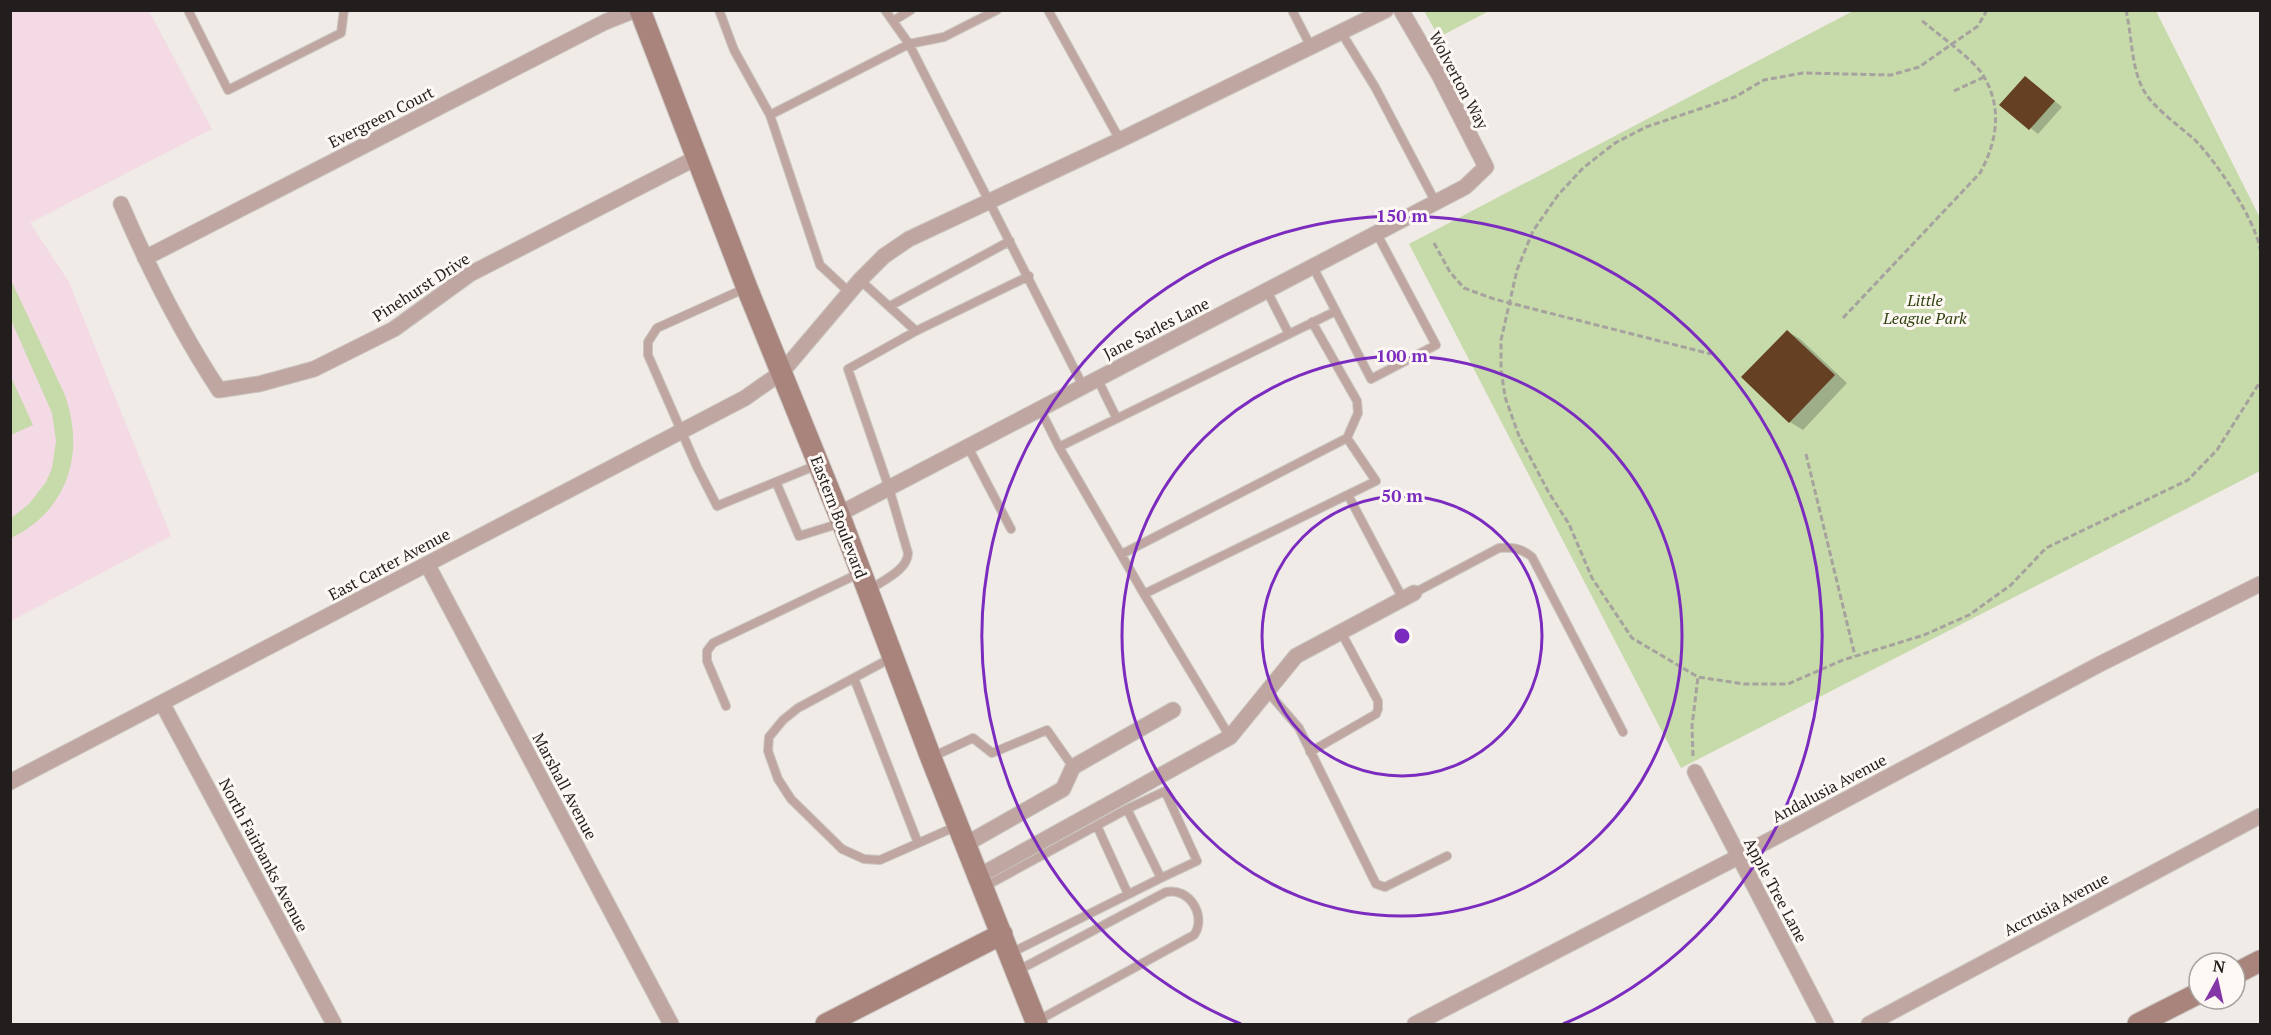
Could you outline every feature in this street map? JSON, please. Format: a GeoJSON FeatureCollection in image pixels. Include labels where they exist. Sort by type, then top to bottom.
{"type":"FeatureCollection","features":[{"type":"Feature","properties":{"kind":"main road","name":"Eastern Boulevard"},"geometry":{"type":"LineString","coordinates":[[640,10],[747,288],[840,518],[931,758],[1037,1023]]}},
{"type":"Feature","properties":{"kind":"main road"},"geometry":{"type":"LineString","coordinates":[[826,1024],[1002,934]]}},
{"type":"Feature","properties":{"kind":"main road"},"geometry":{"type":"LineString","coordinates":[[2138,1024],[2187,999]]}},
{"type":"Feature","properties":{"kind":"street","name":"Evergreen Court"},"geometry":{"type":"LineString","coordinates":[[145,258],[606,22],[635,10]]}},
{"type":"Feature","properties":{"kind":"street","name":"East Carter Avenue"},"geometry":{"type":"LineString","coordinates":[[10,782],[745,398],[782,372],[860,280],[884,256],[909,239],[1120,140],[1386,10]]}},
{"type":"Feature","properties":{"kind":"street","name":"Wolverton Way"},"geometry":{"type":"LineString","coordinates":[[1401,10],[1439,75],[1485,167]]}},
{"type":"Feature","properties":{"kind":"street","name":"Pinehurst Drive"},"geometry":{"type":"LineString","coordinates":[[145,258],[191,349],[219,390],[259,384],[314,369],[394,328],[470,274],[698,157]]}},
{"type":"Feature","properties":{"kind":"street","name":"Jane Sarles Lane"},"geometry":{"type":"LineString","coordinates":[[840,518],[889,488],[1465,188],[1485,167]]}},
{"type":"Feature","properties":{"kind":"street"},"geometry":{"type":"LineString","coordinates":[[121,204],[145,258]]}},
{"type":"Feature","properties":{"kind":"street","name":"Marshall Avenue"},"geometry":{"type":"LineString","coordinates":[[427,564],[670,1024]]}},
{"type":"Feature","properties":{"kind":"street","name":"Andalusia Avenue"},"geometry":{"type":"LineString","coordinates":[[1415,1024],[1738,857],[2100,664],[2260,584]]}},
{"type":"Feature","properties":{"kind":"street"},"geometry":{"type":"LineString","coordinates":[[981,882],[1230,737],[1296,656],[1408,596]]}},
{"type":"Feature","properties":{"kind":"street","name":"North Fairbanks Avenue"},"geometry":{"type":"LineString","coordinates":[[162,703],[334,1024]]}},
{"type":"Feature","properties":{"kind":"street"},"geometry":{"type":"LineString","coordinates":[[962,834],[1064,789],[1073,767],[1173,710]]}},
{"type":"Feature","properties":{"kind":"street","name":"Apple Tree Lane"},"geometry":{"type":"LineString","coordinates":[[1695,772],[1826,1024]]}},
{"type":"Feature","properties":{"kind":"street","name":"Accrusia Avenue"},"geometry":{"type":"LineString","coordinates":[[1869,1024],[2260,816]]}},
{"type":"Feature","properties":{"kind":"lane"},"geometry":{"type":"LineString","coordinates":[[188,10],[228,90],[341,33],[344,10]]}},
{"type":"Feature","properties":{"kind":"lane"},"geometry":{"type":"LineString","coordinates":[[719,10],[734,50],[770,115],[820,265],[849,292]]}},
{"type":"Feature","properties":{"kind":"lane"},"geometry":{"type":"LineString","coordinates":[[885,10],[909,44],[1029,276],[1090,382],[1116,417]]}},
{"type":"Feature","properties":{"kind":"lane"},"geometry":{"type":"LineString","coordinates":[[893,21],[911,10]]}},
{"type":"Feature","properties":{"kind":"lane"},"geometry":{"type":"LineString","coordinates":[[770,115],[909,44],[944,37],[997,10]]}},
{"type":"Feature","properties":{"kind":"lane"},"geometry":{"type":"LineString","coordinates":[[1048,10],[1120,140]]}},
{"type":"Feature","properties":{"kind":"lane"},"geometry":{"type":"LineString","coordinates":[[1292,10],[1311,46]]}},
{"type":"Feature","properties":{"kind":"lane"},"geometry":{"type":"LineString","coordinates":[[1341,32],[1375,87],[1436,203]]}},
{"type":"Feature","properties":{"kind":"lane"},"geometry":{"type":"LineString","coordinates":[[1313,267],[1371,379],[1436,345],[1377,234]]}},
{"type":"Feature","properties":{"kind":"lane"},"geometry":{"type":"LineString","coordinates":[[890,306],[1010,241]]}},
{"type":"Feature","properties":{"kind":"lane"},"geometry":{"type":"LineString","coordinates":[[726,706],[707,661],[707,651],[713,643],[904,566],[908,560],[889,488],[848,369],[916,331],[1029,276]]}},
{"type":"Feature","properties":{"kind":"lane"},"geometry":{"type":"LineString","coordinates":[[860,280],[916,331]]}},
{"type":"Feature","properties":{"kind":"lane"},"geometry":{"type":"LineString","coordinates":[[747,288],[657,328],[648,342],[648,355],[697,467],[717,506],[819,465]]}},
{"type":"Feature","properties":{"kind":"lane"},"geometry":{"type":"LineString","coordinates":[[1267,291],[1289,334]]}},
{"type":"Feature","properties":{"kind":"lane"},"geometry":{"type":"LineString","coordinates":[[1059,447],[1116,417],[1336,311]]}},
{"type":"Feature","properties":{"kind":"lane"},"geometry":{"type":"LineString","coordinates":[[1122,554],[1347,438],[1358,413],[1357,401],[1312,322]]}},
{"type":"Feature","properties":{"kind":"lane"},"geometry":{"type":"LineString","coordinates":[[1040,409],[1059,447],[1144,594],[1230,737]]}},
{"type":"Feature","properties":{"kind":"lane"},"geometry":{"type":"LineString","coordinates":[[1144,594],[1376,481],[1347,438]]}},
{"type":"Feature","properties":{"kind":"lane"},"geometry":{"type":"LineString","coordinates":[[968,447],[1011,528]]}},
{"type":"Feature","properties":{"kind":"lane"},"geometry":{"type":"LineString","coordinates":[[776,482],[799,536],[840,518]]}},
{"type":"Feature","properties":{"kind":"lane"},"geometry":{"type":"LineString","coordinates":[[1348,495],[1408,596],[1498,548],[1513,547],[1523,550],[1532,558],[1623,732]]}},
{"type":"Feature","properties":{"kind":"lane"},"geometry":{"type":"LineString","coordinates":[[1310,752],[1376,714],[1378,709],[1378,701],[1341,632]]}},
{"type":"Feature","properties":{"kind":"lane"},"geometry":{"type":"LineString","coordinates":[[892,657],[798,708],[783,720],[769,736],[768,751],[778,780],[791,799],[842,849],[864,859],[880,860],[918,843],[962,834]]}},
{"type":"Feature","properties":{"kind":"lane"},"geometry":{"type":"LineString","coordinates":[[854,678],[918,843]]}},
{"type":"Feature","properties":{"kind":"lane"},"geometry":{"type":"LineString","coordinates":[[1267,691],[1299,728],[1376,884],[1385,887],[1447,856]]}},
{"type":"Feature","properties":{"kind":"lane"},"geometry":{"type":"LineString","coordinates":[[931,758],[973,738],[992,753],[1047,730],[1073,767]]}},
{"type":"Feature","properties":{"kind":"lane"},"geometry":{"type":"LineString","coordinates":[[981,882],[1165,791],[1197,861],[1128,894],[1013,963]]}},
{"type":"Feature","properties":{"kind":"lane"},"geometry":{"type":"LineString","coordinates":[[1127,808],[1161,878]]}},
{"type":"Feature","properties":{"kind":"lane"},"geometry":{"type":"LineString","coordinates":[[1097,826],[1128,894]]}},
{"type":"Feature","properties":{"kind":"lane"},"geometry":{"type":"LineString","coordinates":[[1013,963],[1166,892],[1182,892],[1189,897],[1199,918],[1200,924],[1194,935],[1037,1023]]}},
{"type":"Feature","properties":{"kind":"path"},"geometry":{"type":"LineString","coordinates":[[2126,10],[2132,32],[2136,73],[2145,93],[2196,142],[2230,186],[2258,238],[2260,249]]}},
{"type":"Feature","properties":{"kind":"path"},"geometry":{"type":"LineString","coordinates":[[1986,11],[1978,26],[1919,67],[1891,75],[1803,73],[1764,80],[1735,97],[1646,127],[1615,144],[1583,168],[1558,195],[1533,231],[1517,270],[1508,302],[1502,340],[1501,369],[1505,397],[1519,436],[1569,524],[1592,578],[1632,638],[1698,677],[1744,684],[1788,684],[1855,656],[1924,635],[1969,615],[2011,585],[2046,548],[2188,480],[2217,450],[2260,382]]}},
{"type":"Feature","properties":{"kind":"path"},"geometry":{"type":"LineString","coordinates":[[1843,318],[1980,173],[1991,153],[1995,130],[1994,100],[1983,77],[1952,46],[1920,19]]}},
{"type":"Feature","properties":{"kind":"path"},"geometry":{"type":"LineString","coordinates":[[1953,91],[1983,77]]}},
{"type":"Feature","properties":{"kind":"path"},"geometry":{"type":"LineString","coordinates":[[1434,243],[1450,272],[1464,288],[1494,299],[1711,354]]}},
{"type":"Feature","properties":{"kind":"path"},"geometry":{"type":"LineString","coordinates":[[1806,454],[1855,656]]}},
{"type":"Feature","properties":{"kind":"path"},"geometry":{"type":"LineString","coordinates":[[1695,772],[1692,726],[1698,677]]}},
{"type":"Feature","properties":{"kind":"shaded area"},"geometry":{"type":"Polygon","coordinates":[[[11,11],[149,11],[212,129],[30,223],[69,282],[171,536],[11,621],[11,11]]]}},
{"type":"Feature","properties":{"kind":"green space"},"geometry":{"type":"Polygon","coordinates":[[[1424,11],[1489,11],[1439,37],[1424,11]]]}},
{"type":"Feature","properties":{"kind":"green space","name":"Little League Park"},"geometry":{"type":"Polygon","coordinates":[[[1853,11],[2156,11],[2260,218],[2260,471],[1681,768],[1409,244],[1853,11]]]}},
{"type":"Feature","properties":{"kind":"green space"},"geometry":{"type":"Polygon","coordinates":[[[10,278],[64,393],[73,436],[72,457],[59,495],[47,512],[31,526],[11,538],[11,518],[29,504],[46,482],[52,468],[56,441],[52,413],[11,320],[10,278]]]}},
{"type":"Feature","properties":{"kind":"green space"},"geometry":{"type":"Polygon","coordinates":[[[11,377],[33,425],[10,435],[11,377]]]}},
{"type":"Feature","properties":{"kind":"building"},"geometry":{"type":"Polygon","coordinates":[[[2025,76],[2055,101],[2029,130],[1999,105],[2025,76]]]}},
{"type":"Feature","properties":{"kind":"building"},"geometry":{"type":"Polygon","coordinates":[[[1787,330],[1835,375],[1789,423],[1741,377],[1787,330]]]}}]}
